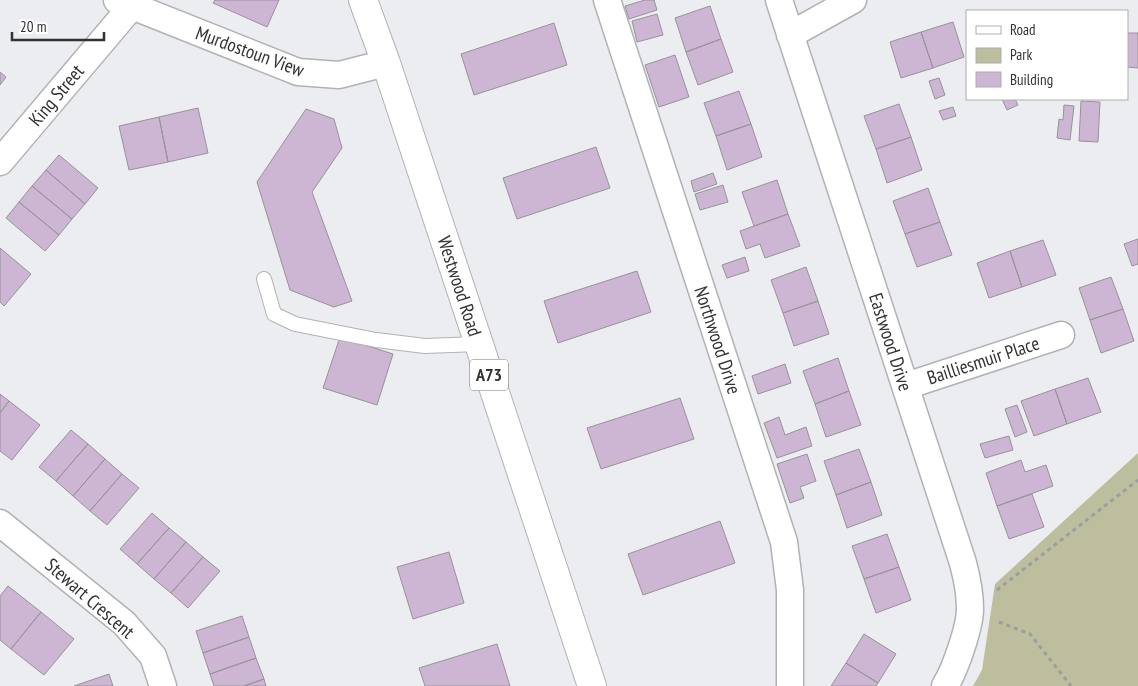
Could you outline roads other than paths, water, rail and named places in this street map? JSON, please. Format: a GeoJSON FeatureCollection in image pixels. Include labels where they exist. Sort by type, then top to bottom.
{"type":"FeatureCollection","features":[{"type":"Feature","properties":{"kind":"main road","name":"Westwood Road"},"geometry":{"type":"LineString","coordinates":[[363,0],[386,63],[592,686]]}},
{"type":"Feature","properties":{"kind":"street","name":"Northwood Drive"},"geometry":{"type":"LineString","coordinates":[[607,0],[784,542],[790,590],[790,686]]}},
{"type":"Feature","properties":{"kind":"street","name":"Eastwood Drive"},"geometry":{"type":"LineString","coordinates":[[779,0],[964,563],[969,586],[970,611],[964,640],[945,686]]}},
{"type":"Feature","properties":{"kind":"street"},"geometry":{"type":"LineString","coordinates":[[790,35],[853,0]]}},
{"type":"Feature","properties":{"kind":"street","name":"Murdostoun View"},"geometry":{"type":"LineString","coordinates":[[124,3],[298,72],[339,75],[386,63]]}},
{"type":"Feature","properties":{"kind":"street","name":"King Street"},"geometry":{"type":"LineString","coordinates":[[0,162],[124,3]]}},
{"type":"Feature","properties":{"kind":"street","name":"Bailliesmuir Place"},"geometry":{"type":"LineString","coordinates":[[906,386],[1061,334]]}},
{"type":"Feature","properties":{"kind":"street","name":"Stewart Crescent"},"geometry":{"type":"LineString","coordinates":[[0,523],[124,623],[153,656],[163,686]]}},
{"type":"Feature","properties":{"kind":"lane"},"geometry":{"type":"LineString","coordinates":[[264,279],[274,314],[295,324],[376,340],[425,346],[479,344]]}}]}
